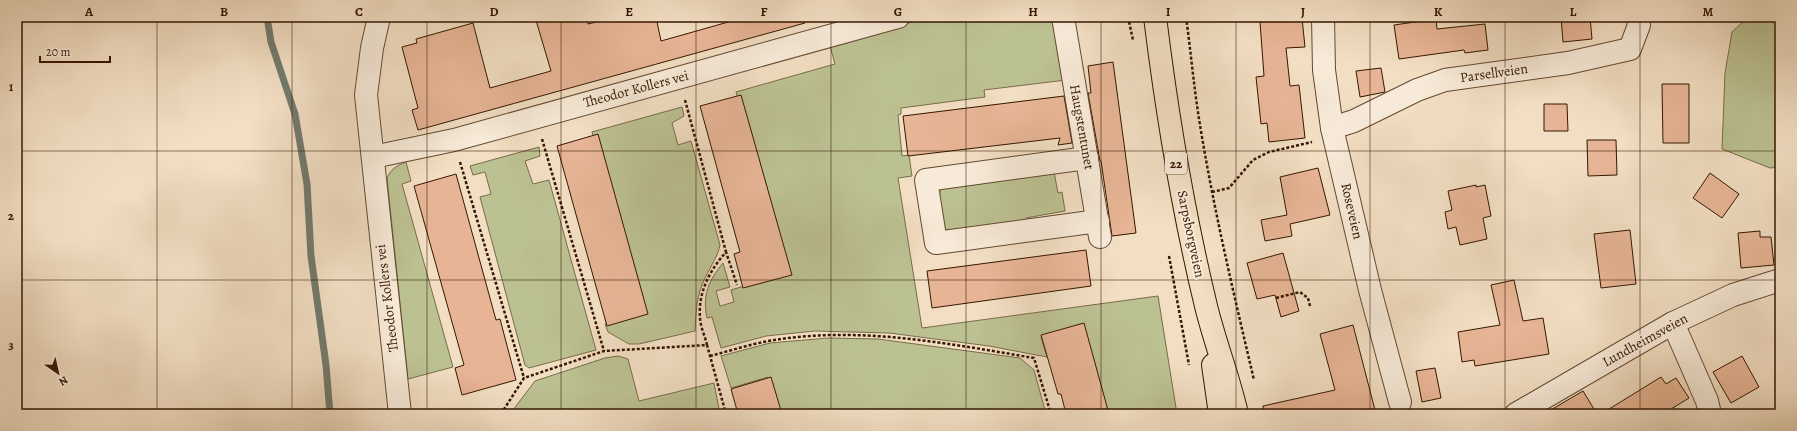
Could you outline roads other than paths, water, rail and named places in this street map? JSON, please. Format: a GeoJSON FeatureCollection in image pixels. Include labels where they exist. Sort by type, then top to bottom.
{"type":"FeatureCollection","features":[{"type":"Feature","properties":{"kind":"highway","name":"Sarpsborgveien"},"geometry":{"type":"LineString","coordinates":[[1155,17],[1167,111],[1207,308],[1220,414]]}},
{"type":"Feature","properties":{"kind":"highway","name":"Sarpsborgveien"},"geometry":{"type":"LineString","coordinates":[[1207,308],[1238,414]]}},
{"type":"Feature","properties":{"kind":"street","name":"Theodor Kollers vei"},"geometry":{"type":"LineString","coordinates":[[379,17],[372,48],[366,95],[381,250],[392,327],[400,414]]}},
{"type":"Feature","properties":{"kind":"street","name":"Theodor Kollers vei"},"geometry":{"type":"LineString","coordinates":[[373,157],[454,140],[535,116],[898,17]]}},
{"type":"Feature","properties":{"kind":"street","name":"Haugstentunet"},"geometry":{"type":"LineString","coordinates":[[1063,17],[1087,158],[1099,229],[936,243],[926,180],[1087,158]]}},
{"type":"Feature","properties":{"kind":"street","name":"Roseveien"},"geometry":{"type":"LineString","coordinates":[[1323,17],[1324,70],[1333,133],[1400,402]]}},
{"type":"Feature","properties":{"kind":"street","name":"Parsellveien"},"geometry":{"type":"LineString","coordinates":[[1333,133],[1417,90],[1445,80],[1568,63],[1630,49],[1639,25],[1638,17]]}},
{"type":"Feature","properties":{"kind":"street","name":"Lundheimsveien"},"geometry":{"type":"LineString","coordinates":[[1516,414],[1673,323],[1733,295],[1780,280]]}},
{"type":"Feature","properties":{"kind":"street"},"geometry":{"type":"LineString","coordinates":[[1673,323],[1708,401],[1710,414]]}},
{"type":"Feature","properties":{"kind":"waterway"},"geometry":{"type":"LineString","coordinates":[[267,17],[271,42],[295,114],[307,184],[311,256],[326,365],[330,414]]}}]}
